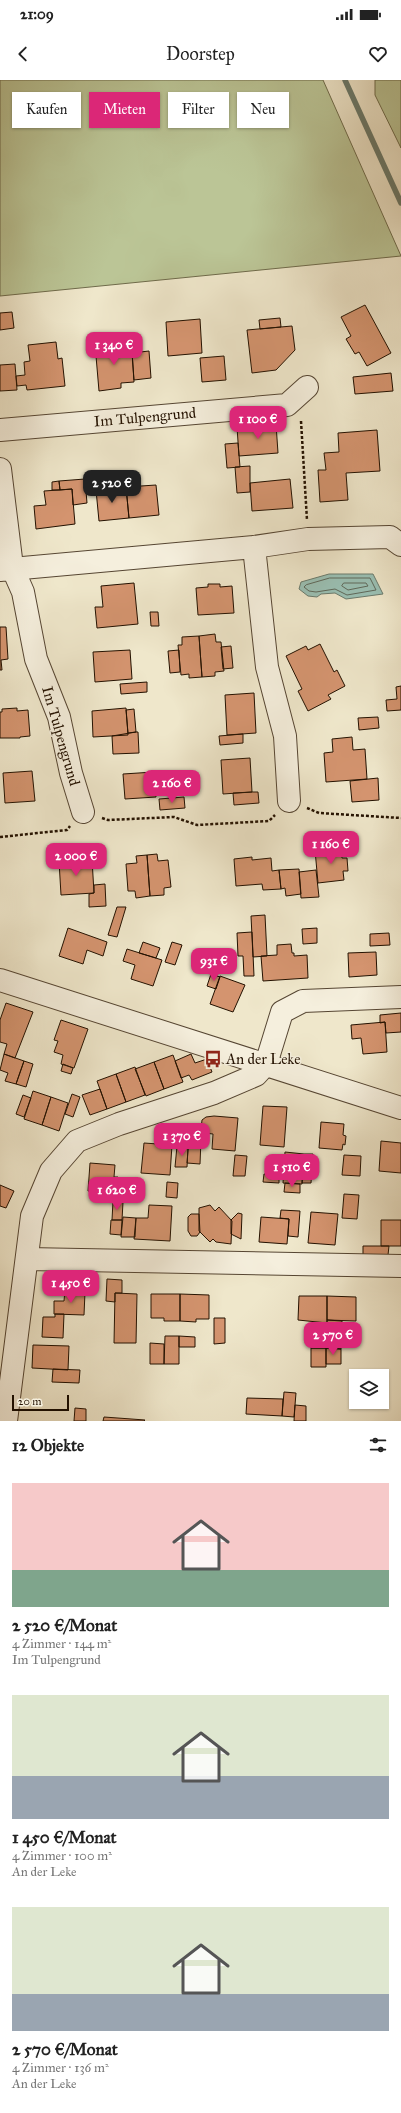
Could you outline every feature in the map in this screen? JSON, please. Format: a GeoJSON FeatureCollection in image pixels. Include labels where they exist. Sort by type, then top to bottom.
{"type":"FeatureCollection","features":[{"type":"Feature","properties":{"kind":"street","name":"Im Tulpengrund"},"geometry":{"type":"LineString","coordinates":[[0,430],[287,405],[307,387]]}},
{"type":"Feature","properties":{"kind":"street","name":"Im Tulpengrund"},"geometry":{"type":"LineString","coordinates":[[0,469],[6,568],[24,592],[36,659],[58,717],[71,773],[83,812]]}},
{"type":"Feature","properties":{"kind":"street"},"geometry":{"type":"LineString","coordinates":[[6,568],[254,547],[308,539],[390,537],[401,545]]}},
{"type":"Feature","properties":{"kind":"street"},"geometry":{"type":"LineString","coordinates":[[254,547],[268,667],[285,736],[289,801]]}},
{"type":"Feature","properties":{"kind":"street"},"geometry":{"type":"LineString","coordinates":[[0,980],[401,1108]]}},
{"type":"Feature","properties":{"kind":"street"},"geometry":{"type":"LineString","coordinates":[[6,1421],[32,1216],[51,1171],[77,1141],[119,1124],[214,1093],[256,1075],[266,1064],[282,1012],[303,1001],[401,997]]}},
{"type":"Feature","properties":{"kind":"street"},"geometry":{"type":"LineString","coordinates":[[27,1260],[401,1266]]}},
{"type":"Feature","properties":{"kind":"path"},"geometry":{"type":"LineString","coordinates":[[307,387],[300,413],[308,539]]}},
{"type":"Feature","properties":{"kind":"path"},"geometry":{"type":"LineString","coordinates":[[0,837],[66,830],[83,812],[108,820],[174,817],[196,825],[269,821],[289,801],[319,813],[401,818]]}},
{"type":"Feature","properties":{"kind":"green space"},"geometry":{"type":"Polygon","coordinates":[[[0,80],[323,80],[401,256],[0,296],[0,80]]]}},
{"type":"Feature","properties":{"kind":"green space"},"geometry":{"type":"Polygon","coordinates":[[[375,80],[401,80],[401,148],[375,95],[375,80]]]}},
{"type":"Feature","properties":{"kind":"water"},"geometry":{"type":"Polygon","coordinates":[[[329,574],[373,574],[383,594],[346,599],[335,593],[321,594],[317,597],[308,596],[299,589],[301,582],[329,574]]]}},
{"type":"Feature","properties":{"kind":"building"},"geometry":{"type":"Polygon","coordinates":[[[365,305],[391,353],[367,366],[359,352],[355,354],[346,339],[351,336],[341,317],[365,305]]]}},
{"type":"Feature","properties":{"kind":"building"},"geometry":{"type":"Polygon","coordinates":[[[12,312],[14,328],[0,330],[0,313],[12,312]]]}},
{"type":"Feature","properties":{"kind":"building"},"geometry":{"type":"Polygon","coordinates":[[[280,318],[281,327],[260,329],[259,320],[280,318]]]}},
{"type":"Feature","properties":{"kind":"building"},"geometry":{"type":"Polygon","coordinates":[[[200,319],[202,353],[168,356],[166,322],[200,319]]]}},
{"type":"Feature","properties":{"kind":"building"},"geometry":{"type":"Polygon","coordinates":[[[292,326],[295,350],[276,370],[252,373],[247,330],[292,326]]]}},
{"type":"Feature","properties":{"kind":"building"},"geometry":{"type":"Polygon","coordinates":[[[120,340],[121,352],[132,351],[134,382],[121,383],[121,388],[99,391],[96,356],[102,355],[100,342],[120,340]]]}},
{"type":"Feature","properties":{"kind":"building"},"geometry":{"type":"Polygon","coordinates":[[[56,342],[58,359],[62,358],[65,386],[27,390],[26,385],[17,386],[16,376],[25,375],[24,362],[30,361],[28,345],[56,342]]]}},
{"type":"Feature","properties":{"kind":"building"},"geometry":{"type":"Polygon","coordinates":[[[149,351],[151,378],[134,380],[132,353],[149,351]]]}},
{"type":"Feature","properties":{"kind":"building"},"geometry":{"type":"Polygon","coordinates":[[[224,356],[226,380],[202,382],[200,358],[224,356]]]}},
{"type":"Feature","properties":{"kind":"building"},"geometry":{"type":"Polygon","coordinates":[[[15,364],[17,390],[0,391],[0,365],[15,364]]]}},
{"type":"Feature","properties":{"kind":"building"},"geometry":{"type":"Polygon","coordinates":[[[391,373],[393,391],[355,394],[353,377],[391,373]]]}},
{"type":"Feature","properties":{"kind":"building"},"geometry":{"type":"Polygon","coordinates":[[[276,424],[278,453],[239,456],[237,427],[276,424]]]}},
{"type":"Feature","properties":{"kind":"building"},"geometry":{"type":"Polygon","coordinates":[[[377,430],[380,471],[346,473],[348,500],[320,502],[318,470],[326,470],[324,453],[339,452],[338,433],[377,430]]]}},
{"type":"Feature","properties":{"kind":"building"},"geometry":{"type":"Polygon","coordinates":[[[238,443],[240,467],[227,468],[225,444],[238,443]]]}},
{"type":"Feature","properties":{"kind":"building"},"geometry":{"type":"Polygon","coordinates":[[[250,466],[250,492],[237,493],[235,467],[250,466]]]}},
{"type":"Feature","properties":{"kind":"building"},"geometry":{"type":"Polygon","coordinates":[[[85,479],[87,503],[73,505],[72,489],[60,490],[59,481],[85,479]]]}},
{"type":"Feature","properties":{"kind":"building"},"geometry":{"type":"Polygon","coordinates":[[[290,479],[293,508],[252,511],[250,483],[290,479]]]}},
{"type":"Feature","properties":{"kind":"building"},"geometry":{"type":"Polygon","coordinates":[[[59,481],[60,490],[52,490],[52,482],[59,481]]]}},
{"type":"Feature","properties":{"kind":"building"},"geometry":{"type":"Polygon","coordinates":[[[156,485],[159,515],[129,518],[126,487],[156,485]]]}},
{"type":"Feature","properties":{"kind":"building"},"geometry":{"type":"Polygon","coordinates":[[[126,487],[129,518],[99,521],[96,490],[126,487]]]}},
{"type":"Feature","properties":{"kind":"building"},"geometry":{"type":"Polygon","coordinates":[[[72,489],[75,524],[36,529],[34,506],[46,505],[44,491],[72,489]]]}},
{"type":"Feature","properties":{"kind":"building"},"geometry":{"type":"Polygon","coordinates":[[[134,583],[138,624],[97,628],[95,607],[103,607],[101,586],[134,583]]]}},
{"type":"Feature","properties":{"kind":"building"},"geometry":{"type":"Polygon","coordinates":[[[208,584],[220,584],[220,587],[232,586],[234,613],[198,615],[196,588],[208,587],[208,584]]]}},
{"type":"Feature","properties":{"kind":"building"},"geometry":{"type":"Polygon","coordinates":[[[150,612],[158,612],[159,626],[151,626],[150,612]]]}},
{"type":"Feature","properties":{"kind":"building"},"geometry":{"type":"Polygon","coordinates":[[[0,627],[6,627],[8,659],[1,660],[2,670],[0,670],[0,627]]]}},
{"type":"Feature","properties":{"kind":"building"},"geometry":{"type":"Polygon","coordinates":[[[215,634],[216,642],[221,642],[224,671],[215,672],[215,676],[202,677],[199,636],[215,634]]]}},
{"type":"Feature","properties":{"kind":"building"},"geometry":{"type":"Polygon","coordinates":[[[199,636],[202,677],[189,678],[189,674],[181,675],[178,645],[182,645],[182,637],[199,636]]]}},
{"type":"Feature","properties":{"kind":"building"},"geometry":{"type":"Polygon","coordinates":[[[320,644],[334,672],[337,670],[345,686],[328,695],[331,699],[308,711],[298,691],[302,689],[286,656],[306,646],[308,650],[320,644]]]}},
{"type":"Feature","properties":{"kind":"building"},"geometry":{"type":"Polygon","coordinates":[[[231,646],[233,668],[223,669],[221,647],[231,646]]]}},
{"type":"Feature","properties":{"kind":"building"},"geometry":{"type":"Polygon","coordinates":[[[130,650],[132,679],[95,682],[93,652],[130,650]]]}},
{"type":"Feature","properties":{"kind":"building"},"geometry":{"type":"Polygon","coordinates":[[[179,650],[180,672],[170,673],[168,651],[179,650]]]}},
{"type":"Feature","properties":{"kind":"building"},"geometry":{"type":"Polygon","coordinates":[[[147,682],[147,692],[121,694],[120,684],[147,682]]]}},
{"type":"Feature","properties":{"kind":"building"},"geometry":{"type":"Polygon","coordinates":[[[401,686],[401,710],[387,711],[386,700],[397,699],[396,687],[401,686]]]}},
{"type":"Feature","properties":{"kind":"building"},"geometry":{"type":"Polygon","coordinates":[[[254,693],[256,733],[227,735],[225,695],[254,693]]]}},
{"type":"Feature","properties":{"kind":"building"},"geometry":{"type":"Polygon","coordinates":[[[17,708],[17,711],[28,710],[30,736],[20,738],[0,738],[0,712],[2,712],[2,709],[17,708]]]}},
{"type":"Feature","properties":{"kind":"building"},"geometry":{"type":"Polygon","coordinates":[[[126,708],[128,735],[93,737],[92,711],[126,708]]]}},
{"type":"Feature","properties":{"kind":"building"},"geometry":{"type":"Polygon","coordinates":[[[134,709],[136,732],[128,733],[126,710],[134,709]]]}},
{"type":"Feature","properties":{"kind":"building"},"geometry":{"type":"Polygon","coordinates":[[[378,717],[379,728],[359,730],[358,718],[378,717]]]}},
{"type":"Feature","properties":{"kind":"building"},"geometry":{"type":"Polygon","coordinates":[[[138,732],[139,753],[113,754],[112,736],[138,732]]]}},
{"type":"Feature","properties":{"kind":"building"},"geometry":{"type":"Polygon","coordinates":[[[243,734],[243,743],[220,745],[219,736],[243,734]]]}},
{"type":"Feature","properties":{"kind":"building"},"geometry":{"type":"Polygon","coordinates":[[[352,737],[353,750],[365,749],[367,779],[326,782],[324,753],[333,752],[332,739],[352,737]]]}},
{"type":"Feature","properties":{"kind":"building"},"geometry":{"type":"Polygon","coordinates":[[[250,758],[252,792],[223,794],[221,760],[250,758]]]}},
{"type":"Feature","properties":{"kind":"building"},"geometry":{"type":"Polygon","coordinates":[[[32,771],[35,801],[5,803],[3,773],[32,771]]]}},
{"type":"Feature","properties":{"kind":"building"},"geometry":{"type":"Polygon","coordinates":[[[154,772],[156,797],[125,799],[123,774],[154,772]]]}},
{"type":"Feature","properties":{"kind":"building"},"geometry":{"type":"Polygon","coordinates":[[[378,778],[379,800],[352,802],[350,781],[378,778]]]}},
{"type":"Feature","properties":{"kind":"building"},"geometry":{"type":"Polygon","coordinates":[[[258,792],[259,803],[234,805],[233,793],[258,792]]]}},
{"type":"Feature","properties":{"kind":"building"},"geometry":{"type":"Polygon","coordinates":[[[184,797],[185,808],[160,810],[159,799],[184,797]]]}},
{"type":"Feature","properties":{"kind":"building"},"geometry":{"type":"Polygon","coordinates":[[[341,848],[342,858],[347,858],[348,871],[343,871],[344,880],[318,883],[315,850],[341,848]]]}},
{"type":"Feature","properties":{"kind":"building"},"geometry":{"type":"Polygon","coordinates":[[[157,854],[158,861],[168,860],[171,887],[164,888],[164,895],[150,896],[147,855],[157,854]]]}},
{"type":"Feature","properties":{"kind":"building"},"geometry":{"type":"Polygon","coordinates":[[[147,855],[150,896],[136,898],[135,891],[128,891],[126,864],[137,863],[136,856],[147,855]]]}},
{"type":"Feature","properties":{"kind":"building"},"geometry":{"type":"Polygon","coordinates":[[[252,857],[252,860],[271,858],[272,871],[279,870],[281,889],[263,890],[262,884],[236,886],[234,859],[252,857]]]}},
{"type":"Feature","properties":{"kind":"building"},"geometry":{"type":"Polygon","coordinates":[[[92,859],[94,893],[61,895],[59,861],[92,859]]]}},
{"type":"Feature","properties":{"kind":"building"},"geometry":{"type":"Polygon","coordinates":[[[299,869],[301,894],[286,896],[285,888],[281,889],[279,870],[299,869]]]}},
{"type":"Feature","properties":{"kind":"building"},"geometry":{"type":"Polygon","coordinates":[[[316,870],[319,897],[301,898],[299,872],[316,870]]]}},
{"type":"Feature","properties":{"kind":"building"},"geometry":{"type":"Polygon","coordinates":[[[105,884],[106,906],[89,907],[89,894],[94,893],[94,885],[105,884]]]}},
{"type":"Feature","properties":{"kind":"building"},"geometry":{"type":"Polygon","coordinates":[[[117,907],[126,907],[117,937],[108,935],[117,907]]]}},
{"type":"Feature","properties":{"kind":"building"},"geometry":{"type":"Polygon","coordinates":[[[265,915],[267,956],[253,957],[251,916],[265,915]]]}},
{"type":"Feature","properties":{"kind":"building"},"geometry":{"type":"Polygon","coordinates":[[[68,928],[107,942],[103,956],[87,950],[83,964],[59,956],[68,928]]]}},
{"type":"Feature","properties":{"kind":"building"},"geometry":{"type":"Polygon","coordinates":[[[317,928],[317,943],[303,944],[302,929],[317,928]]]}},
{"type":"Feature","properties":{"kind":"building"},"geometry":{"type":"Polygon","coordinates":[[[252,932],[254,976],[244,976],[243,956],[238,956],[237,933],[252,932]]]}},
{"type":"Feature","properties":{"kind":"building"},"geometry":{"type":"Polygon","coordinates":[[[389,933],[390,945],[370,946],[370,934],[389,933]]]}},
{"type":"Feature","properties":{"kind":"building"},"geometry":{"type":"Polygon","coordinates":[[[143,942],[160,948],[156,958],[139,953],[143,942]]]}},
{"type":"Feature","properties":{"kind":"building"},"geometry":{"type":"Polygon","coordinates":[[[172,942],[182,945],[175,965],[165,962],[172,942]]]}},
{"type":"Feature","properties":{"kind":"building"},"geometry":{"type":"Polygon","coordinates":[[[291,944],[292,953],[294,953],[294,956],[307,955],[308,978],[263,981],[261,956],[277,955],[277,945],[291,944]]]}},
{"type":"Feature","properties":{"kind":"building"},"geometry":{"type":"Polygon","coordinates":[[[127,949],[162,960],[153,986],[131,979],[135,965],[123,961],[127,949]]]}},
{"type":"Feature","properties":{"kind":"building"},"geometry":{"type":"Polygon","coordinates":[[[376,952],[377,975],[349,977],[348,953],[376,952]]]}},
{"type":"Feature","properties":{"kind":"building"},"geometry":{"type":"Polygon","coordinates":[[[211,974],[220,977],[216,989],[207,986],[211,974]]]}},
{"type":"Feature","properties":{"kind":"building"},"geometry":{"type":"Polygon","coordinates":[[[220,976],[245,985],[233,1012],[210,1004],[220,976]]]}},
{"type":"Feature","properties":{"kind":"building"},"geometry":{"type":"Polygon","coordinates":[[[6,1003],[33,1012],[15,1058],[4,1054],[7,1044],[0,1042],[0,1020],[6,1003]]]}},
{"type":"Feature","properties":{"kind":"building"},"geometry":{"type":"Polygon","coordinates":[[[401,1013],[401,1032],[386,1033],[385,1022],[380,1023],[380,1015],[401,1013]]]}},
{"type":"Feature","properties":{"kind":"building"},"geometry":{"type":"Polygon","coordinates":[[[61,1020],[88,1029],[74,1068],[61,1064],[63,1055],[54,1052],[58,1041],[54,1040],[61,1020]]]}},
{"type":"Feature","properties":{"kind":"building"},"geometry":{"type":"Polygon","coordinates":[[[385,1022],[387,1052],[363,1054],[361,1038],[352,1039],[351,1025],[385,1022]]]}},
{"type":"Feature","properties":{"kind":"building"},"geometry":{"type":"Polygon","coordinates":[[[4,1054],[24,1061],[16,1084],[5,1081],[8,1073],[0,1070],[4,1054]]]}},
{"type":"Feature","properties":{"kind":"building"},"geometry":{"type":"Polygon","coordinates":[[[191,1054],[195,1063],[207,1059],[212,1072],[192,1080],[189,1075],[181,1078],[175,1061],[191,1054]]]}},
{"type":"Feature","properties":{"kind":"building"},"geometry":{"type":"Polygon","coordinates":[[[173,1055],[183,1082],[164,1089],[154,1062],[173,1055]]]}},
{"type":"Feature","properties":{"kind":"building"},"geometry":{"type":"Polygon","coordinates":[[[24,1061],[33,1064],[26,1087],[16,1084],[24,1061]]]}},
{"type":"Feature","properties":{"kind":"building"},"geometry":{"type":"Polygon","coordinates":[[[154,1062],[164,1089],[146,1096],[135,1069],[154,1062]]]}},
{"type":"Feature","properties":{"kind":"building"},"geometry":{"type":"Polygon","coordinates":[[[63,1064],[73,1068],[71,1074],[61,1071],[63,1064]]]}},
{"type":"Feature","properties":{"kind":"building"},"geometry":{"type":"Polygon","coordinates":[[[135,1067],[145,1095],[126,1102],[116,1074],[135,1067]]]}},
{"type":"Feature","properties":{"kind":"building"},"geometry":{"type":"Polygon","coordinates":[[[116,1074],[126,1102],[107,1109],[97,1081],[116,1074]]]}},
{"type":"Feature","properties":{"kind":"building"},"geometry":{"type":"Polygon","coordinates":[[[100,1089],[107,1109],[90,1115],[82,1095],[100,1089]]]}},
{"type":"Feature","properties":{"kind":"building"},"geometry":{"type":"Polygon","coordinates":[[[33,1091],[51,1097],[42,1125],[24,1119],[33,1091]]]}},
{"type":"Feature","properties":{"kind":"building"},"geometry":{"type":"Polygon","coordinates":[[[72,1094],[80,1097],[73,1117],[65,1114],[72,1094]]]}},
{"type":"Feature","properties":{"kind":"building"},"geometry":{"type":"Polygon","coordinates":[[[23,1095],[31,1098],[24,1117],[16,1114],[23,1095]]]}},
{"type":"Feature","properties":{"kind":"building"},"geometry":{"type":"Polygon","coordinates":[[[51,1097],[68,1103],[59,1131],[42,1125],[51,1097]]]}},
{"type":"Feature","properties":{"kind":"building"},"geometry":{"type":"Polygon","coordinates":[[[263,1106],[287,1107],[284,1147],[260,1145],[263,1106]]]}},
{"type":"Feature","properties":{"kind":"building"},"geometry":{"type":"Polygon","coordinates":[[[214,1116],[238,1118],[235,1151],[212,1149],[213,1134],[204,1133],[201,1129],[202,1120],[206,1117],[214,1116]]]}},
{"type":"Feature","properties":{"kind":"building"},"geometry":{"type":"Polygon","coordinates":[[[321,1122],[344,1124],[343,1135],[346,1136],[345,1145],[343,1144],[342,1150],[319,1148],[321,1122]]]}},
{"type":"Feature","properties":{"kind":"building"},"geometry":{"type":"Polygon","coordinates":[[[189,1138],[201,1139],[200,1164],[187,1163],[189,1138]]]}},
{"type":"Feature","properties":{"kind":"building"},"geometry":{"type":"Polygon","coordinates":[[[381,1141],[401,1143],[401,1173],[379,1171],[381,1141]]]}},
{"type":"Feature","properties":{"kind":"building"},"geometry":{"type":"Polygon","coordinates":[[[144,1143],[172,1145],[170,1175],[141,1173],[144,1143]]]}},
{"type":"Feature","properties":{"kind":"building"},"geometry":{"type":"Polygon","coordinates":[[[177,1146],[188,1147],[187,1167],[175,1167],[177,1146]]]}},
{"type":"Feature","properties":{"kind":"building"},"geometry":{"type":"Polygon","coordinates":[[[285,1152],[304,1154],[302,1184],[283,1183],[285,1152]]]}},
{"type":"Feature","properties":{"kind":"building"},"geometry":{"type":"Polygon","coordinates":[[[304,1154],[313,1154],[311,1183],[302,1183],[304,1154]]]}},
{"type":"Feature","properties":{"kind":"building"},"geometry":{"type":"Polygon","coordinates":[[[235,1155],[247,1156],[245,1176],[233,1176],[235,1155]]]}},
{"type":"Feature","properties":{"kind":"building"},"geometry":{"type":"Polygon","coordinates":[[[344,1155],[361,1156],[360,1176],[342,1175],[344,1155]]]}},
{"type":"Feature","properties":{"kind":"building"},"geometry":{"type":"Polygon","coordinates":[[[90,1163],[115,1165],[114,1177],[118,1177],[116,1194],[88,1191],[90,1163]]]}},
{"type":"Feature","properties":{"kind":"building"},"geometry":{"type":"Polygon","coordinates":[[[264,1174],[279,1175],[279,1183],[263,1182],[264,1174]]]}},
{"type":"Feature","properties":{"kind":"building"},"geometry":{"type":"Polygon","coordinates":[[[167,1182],[178,1183],[177,1198],[166,1197],[167,1182]]]}},
{"type":"Feature","properties":{"kind":"building"},"geometry":{"type":"Polygon","coordinates":[[[285,1183],[300,1184],[300,1193],[284,1192],[285,1183]]]}},
{"type":"Feature","properties":{"kind":"building"},"geometry":{"type":"Polygon","coordinates":[[[0,1185],[14,1191],[6,1208],[0,1206],[0,1185]]]}},
{"type":"Feature","properties":{"kind":"building"},"geometry":{"type":"Polygon","coordinates":[[[344,1194],[359,1195],[357,1219],[342,1218],[344,1194]]]}},
{"type":"Feature","properties":{"kind":"building"},"geometry":{"type":"Polygon","coordinates":[[[113,1201],[123,1202],[122,1220],[112,1220],[113,1201]]]}},
{"type":"Feature","properties":{"kind":"building"},"geometry":{"type":"Polygon","coordinates":[[[149,1205],[172,1206],[170,1241],[134,1239],[136,1218],[148,1218],[149,1205]]]}},
{"type":"Feature","properties":{"kind":"building"},"geometry":{"type":"Polygon","coordinates":[[[210,1205],[215,1211],[219,1207],[232,1221],[231,1244],[216,1242],[213,1239],[210,1242],[199,1231],[199,1208],[210,1205]]]}},
{"type":"Feature","properties":{"kind":"building"},"geometry":{"type":"Polygon","coordinates":[[[281,1210],[300,1211],[298,1237],[288,1236],[289,1219],[280,1218],[281,1210]]]}},
{"type":"Feature","properties":{"kind":"building"},"geometry":{"type":"Polygon","coordinates":[[[311,1212],[338,1214],[335,1245],[308,1243],[311,1212]]]}},
{"type":"Feature","properties":{"kind":"building"},"geometry":{"type":"Polygon","coordinates":[[[238,1213],[242,1214],[241,1239],[231,1234],[231,1220],[238,1213]]]}},
{"type":"Feature","properties":{"kind":"building"},"geometry":{"type":"Polygon","coordinates":[[[191,1214],[199,1214],[200,1232],[197,1236],[191,1236],[188,1231],[188,1217],[191,1214]]]}},
{"type":"Feature","properties":{"kind":"building"},"geometry":{"type":"Polygon","coordinates":[[[123,1217],[136,1218],[135,1237],[121,1237],[123,1217]]]}},
{"type":"Feature","properties":{"kind":"building"},"geometry":{"type":"Polygon","coordinates":[[[261,1217],[289,1219],[287,1244],[259,1242],[261,1217]]]}},
{"type":"Feature","properties":{"kind":"building"},"geometry":{"type":"Polygon","coordinates":[[[111,1220],[122,1220],[121,1235],[110,1234],[111,1220]]]}},
{"type":"Feature","properties":{"kind":"building"},"geometry":{"type":"Polygon","coordinates":[[[381,1220],[401,1220],[401,1246],[381,1246],[381,1220]]]}},
{"type":"Feature","properties":{"kind":"building"},"geometry":{"type":"Polygon","coordinates":[[[363,1246],[389,1246],[388,1255],[363,1255],[363,1246]]]}},
{"type":"Feature","properties":{"kind":"building"},"geometry":{"type":"Polygon","coordinates":[[[107,1279],[122,1280],[122,1293],[115,1293],[115,1302],[106,1301],[107,1279]]]}},
{"type":"Feature","properties":{"kind":"building"},"geometry":{"type":"Polygon","coordinates":[[[65,1290],[85,1292],[84,1315],[54,1314],[54,1301],[64,1301],[65,1290]]]}},
{"type":"Feature","properties":{"kind":"building"},"geometry":{"type":"Polygon","coordinates":[[[115,1293],[137,1294],[136,1343],[114,1343],[115,1293]]]}},
{"type":"Feature","properties":{"kind":"building"},"geometry":{"type":"Polygon","coordinates":[[[151,1294],[180,1294],[180,1321],[164,1321],[164,1318],[151,1318],[151,1294]]]}},
{"type":"Feature","properties":{"kind":"building"},"geometry":{"type":"Polygon","coordinates":[[[180,1294],[209,1295],[209,1319],[196,1319],[196,1322],[180,1321],[180,1294]]]}},
{"type":"Feature","properties":{"kind":"building"},"geometry":{"type":"Polygon","coordinates":[[[299,1296],[327,1296],[327,1323],[298,1320],[299,1296]]]}},
{"type":"Feature","properties":{"kind":"building"},"geometry":{"type":"Polygon","coordinates":[[[327,1296],[356,1297],[356,1321],[327,1320],[327,1296]]]}},
{"type":"Feature","properties":{"kind":"building"},"geometry":{"type":"Polygon","coordinates":[[[55,1314],[64,1314],[63,1338],[42,1337],[43,1317],[55,1317],[55,1314]]]}},
{"type":"Feature","properties":{"kind":"building"},"geometry":{"type":"Polygon","coordinates":[[[214,1318],[225,1318],[225,1343],[214,1344],[214,1318]]]}},
{"type":"Feature","properties":{"kind":"building"},"geometry":{"type":"Polygon","coordinates":[[[327,1320],[342,1321],[342,1338],[327,1338],[327,1320]]]}},
{"type":"Feature","properties":{"kind":"building"},"geometry":{"type":"Polygon","coordinates":[[[165,1336],[179,1336],[179,1364],[164,1364],[165,1336]]]}},
{"type":"Feature","properties":{"kind":"building"},"geometry":{"type":"Polygon","coordinates":[[[179,1336],[195,1337],[195,1347],[179,1347],[179,1336]]]}},
{"type":"Feature","properties":{"kind":"building"},"geometry":{"type":"Polygon","coordinates":[[[312,1338],[327,1338],[326,1348],[311,1348],[312,1338]]]}},
{"type":"Feature","properties":{"kind":"building"},"geometry":{"type":"Polygon","coordinates":[[[327,1338],[342,1338],[341,1349],[326,1348],[327,1338]]]}},
{"type":"Feature","properties":{"kind":"building"},"geometry":{"type":"Polygon","coordinates":[[[150,1343],[164,1344],[164,1364],[150,1364],[150,1343]]]}},
{"type":"Feature","properties":{"kind":"building"},"geometry":{"type":"Polygon","coordinates":[[[33,1345],[69,1346],[68,1370],[32,1368],[33,1345]]]}},
{"type":"Feature","properties":{"kind":"building"},"geometry":{"type":"Polygon","coordinates":[[[311,1348],[326,1348],[326,1367],[311,1367],[311,1348]]]}},
{"type":"Feature","properties":{"kind":"building"},"geometry":{"type":"Polygon","coordinates":[[[326,1348],[341,1349],[341,1364],[326,1364],[326,1348]]]}},
{"type":"Feature","properties":{"kind":"building"},"geometry":{"type":"Polygon","coordinates":[[[53,1369],[80,1370],[79,1383],[52,1382],[53,1369]]]}},
{"type":"Feature","properties":{"kind":"building"},"geometry":{"type":"Polygon","coordinates":[[[284,1392],[296,1393],[294,1417],[282,1416],[284,1392]]]}},
{"type":"Feature","properties":{"kind":"building"},"geometry":{"type":"Polygon","coordinates":[[[247,1398],[283,1399],[282,1416],[246,1414],[247,1398]]]}},
{"type":"Feature","properties":{"kind":"building"},"geometry":{"type":"Polygon","coordinates":[[[295,1405],[306,1406],[306,1421],[294,1421],[295,1405]]]}},
{"type":"Feature","properties":{"kind":"building"},"geometry":{"type":"Polygon","coordinates":[[[75,1408],[86,1409],[86,1421],[74,1421],[75,1408]]]}},
{"type":"Feature","properties":{"kind":"building"},"geometry":{"type":"Polygon","coordinates":[[[104,1417],[145,1420],[103,1421],[104,1417]]]}},
{"type":"Feature","properties":{"kind":"waterway"},"geometry":{"type":"LineString","coordinates":[[345,80],[401,203]]}},
{"type":"Feature","properties":{"kind":"place","name":"An der Leke"},"geometry":{"type":"Point","coordinates":[213,1059]}}]}
